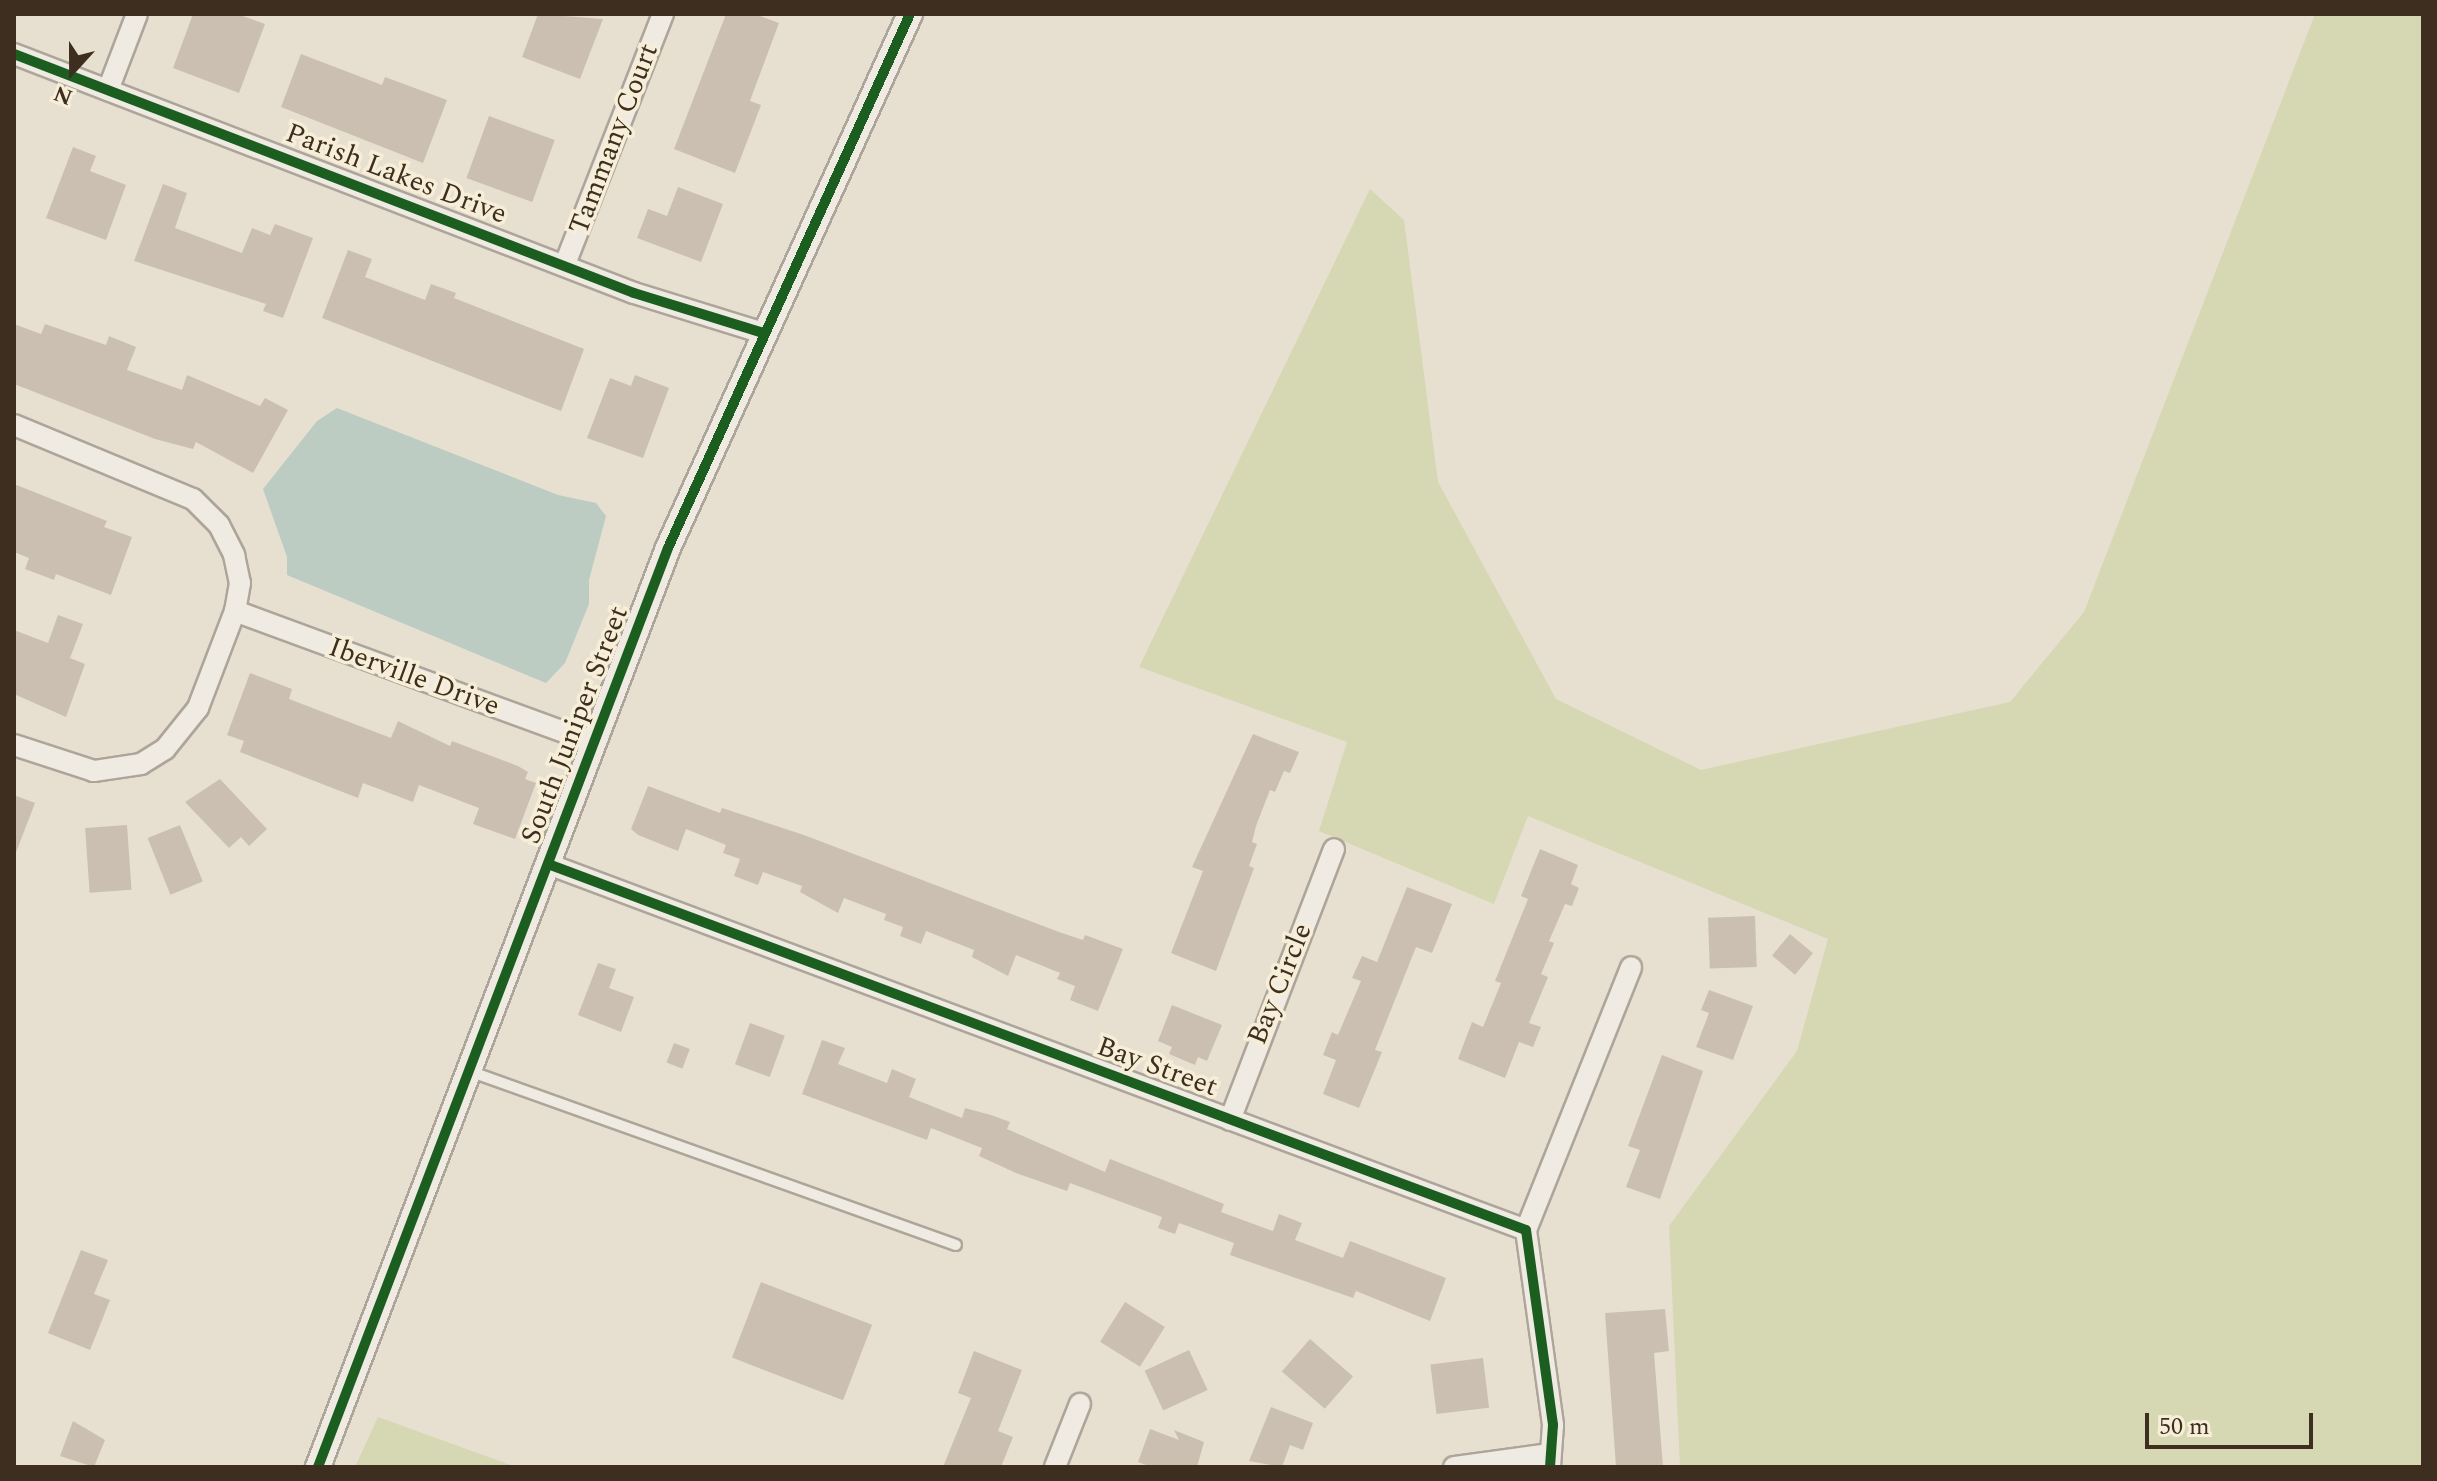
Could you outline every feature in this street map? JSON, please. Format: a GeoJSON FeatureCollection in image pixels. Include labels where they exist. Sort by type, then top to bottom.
{"type":"FeatureCollection","features":[{"type":"Feature","properties":{"kind":"street"},"geometry":{"type":"LineString","coordinates":[[108,90],[137,14]]}},
{"type":"Feature","properties":{"kind":"street","name":"Tammany Court"},"geometry":{"type":"LineString","coordinates":[[565,264],[663,14]]}},
{"type":"Feature","properties":{"kind":"street","name":"South Juniper Street"},"geometry":{"type":"LineString","coordinates":[[318,1467],[668,548],[910,14]]}},
{"type":"Feature","properties":{"kind":"street","name":"Parish Lakes Drive"},"geometry":{"type":"LineString","coordinates":[[14,54],[634,293],[763,333]]}},
{"type":"Feature","properties":{"kind":"street"},"geometry":{"type":"LineString","coordinates":[[14,425],[193,499],[219,525],[234,555],[240,583],[235,611],[198,708],[165,749],[141,764],[94,771],[14,745]]}},
{"type":"Feature","properties":{"kind":"street","name":"Iberville Drive"},"geometry":{"type":"LineString","coordinates":[[235,611],[592,742]]}},
{"type":"Feature","properties":{"kind":"street","name":"Bay Circle"},"geometry":{"type":"LineString","coordinates":[[1230,1120],[1334,849]]}},
{"type":"Feature","properties":{"kind":"street","name":"Bay Street"},"geometry":{"type":"LineString","coordinates":[[548,864],[1526,1230]]}},
{"type":"Feature","properties":{"kind":"street"},"geometry":{"type":"LineString","coordinates":[[1454,1467],[1549,1461],[1553,1425],[1526,1230],[1631,967]]}},
{"type":"Feature","properties":{"kind":"street"},"geometry":{"type":"LineString","coordinates":[[1055,1467],[1080,1404]]}},
{"type":"Feature","properties":{"kind":"lane"},"geometry":{"type":"LineString","coordinates":[[469,1071],[956,1245]]}},
{"type":"Feature","properties":{"kind":"green space"},"geometry":{"type":"Polygon","coordinates":[[[2315,14],[2423,14],[2423,1467],[1680,1467],[1669,1226],[1797,1051],[1828,939],[1528,816],[1494,904],[1319,831],[1347,742],[1139,667],[1370,189],[1404,220],[1438,482],[1556,699],[1701,770],[2010,702],[2084,612],[2315,14]]]}},
{"type":"Feature","properties":{"kind":"green space"},"geometry":{"type":"Polygon","coordinates":[[[378,1417],[516,1467],[355,1467],[378,1417]]]}},
{"type":"Feature","properties":{"kind":"shaded area"},"geometry":{"type":"Polygon","coordinates":[[[337,408],[558,495],[596,503],[606,516],[589,580],[589,604],[565,663],[546,683],[287,575],[287,557],[263,489],[317,421],[337,408]]]}},
{"type":"Feature","properties":{"kind":"building"},"geometry":{"type":"Polygon","coordinates":[[[193,14],[237,14],[265,24],[239,93],[173,68],[193,14]]]}},
{"type":"Feature","properties":{"kind":"building"},"geometry":{"type":"Polygon","coordinates":[[[538,14],[603,19],[580,79],[522,57],[538,14]]]}},
{"type":"Feature","properties":{"kind":"building"},"geometry":{"type":"Polygon","coordinates":[[[726,14],[755,14],[779,23],[750,101],[761,105],[735,173],[674,149],[726,14]]]}},
{"type":"Feature","properties":{"kind":"building"},"geometry":{"type":"Polygon","coordinates":[[[301,54],[382,85],[385,77],[447,100],[423,163],[281,107],[301,54]]]}},
{"type":"Feature","properties":{"kind":"building"},"geometry":{"type":"Polygon","coordinates":[[[489,116],[555,140],[532,202],[466,178],[489,116]]]}},
{"type":"Feature","properties":{"kind":"building"},"geometry":{"type":"Polygon","coordinates":[[[73,147],[96,156],[90,171],[126,185],[106,240],[46,218],[73,147]]]}},
{"type":"Feature","properties":{"kind":"building"},"geometry":{"type":"Polygon","coordinates":[[[163,184],[187,193],[175,228],[242,253],[252,228],[270,235],[275,224],[313,238],[283,318],[263,311],[266,304],[134,261],[163,184]]]}},
{"type":"Feature","properties":{"kind":"building"},"geometry":{"type":"Polygon","coordinates":[[[678,187],[723,204],[701,262],[637,238],[648,209],[667,216],[678,187]]]}},
{"type":"Feature","properties":{"kind":"building"},"geometry":{"type":"Polygon","coordinates":[[[348,250],[372,259],[365,277],[425,300],[431,284],[456,293],[454,298],[584,349],[561,411],[322,318],[348,250]]]}},
{"type":"Feature","properties":{"kind":"building"},"geometry":{"type":"Polygon","coordinates":[[[14,324],[41,334],[45,324],[106,345],[109,336],[136,347],[127,370],[182,390],[187,375],[260,406],[265,398],[288,410],[253,473],[196,442],[193,449],[155,439],[14,384],[14,324]]]}},
{"type":"Feature","properties":{"kind":"building"},"geometry":{"type":"Polygon","coordinates":[[[635,375],[669,388],[643,458],[587,438],[610,378],[631,386],[635,375]]]}},
{"type":"Feature","properties":{"kind":"building"},"geometry":{"type":"Polygon","coordinates":[[[14,484],[107,521],[104,527],[132,537],[111,595],[56,574],[54,580],[25,569],[29,558],[14,552],[14,484]]]}},
{"type":"Feature","properties":{"kind":"building"},"geometry":{"type":"Polygon","coordinates":[[[58,615],[83,624],[70,658],[85,664],[66,717],[14,694],[14,630],[48,643],[58,615]]]}},
{"type":"Feature","properties":{"kind":"building"},"geometry":{"type":"Polygon","coordinates":[[[250,673],[292,689],[289,699],[391,738],[398,721],[450,746],[452,741],[528,772],[525,779],[536,783],[515,839],[473,824],[479,808],[419,785],[413,802],[363,783],[358,798],[240,752],[244,741],[227,735],[250,673]]]}},
{"type":"Feature","properties":{"kind":"building"},"geometry":{"type":"Polygon","coordinates":[[[1253,734],[1299,752],[1290,773],[1284,771],[1275,792],[1270,790],[1256,826],[1252,842],[1257,844],[1249,866],[1254,868],[1216,971],[1171,953],[1203,871],[1192,867],[1253,734]]]}},
{"type":"Feature","properties":{"kind":"building"},"geometry":{"type":"Polygon","coordinates":[[[220,779],[267,829],[249,846],[241,837],[229,848],[185,802],[220,779]]]}},
{"type":"Feature","properties":{"kind":"building"},"geometry":{"type":"Polygon","coordinates":[[[648,786],[720,813],[722,808],[804,835],[1059,932],[1083,940],[1085,935],[1123,949],[1098,1011],[1070,1000],[1075,986],[1057,979],[1060,973],[1016,955],[1008,976],[972,957],[974,950],[926,931],[921,944],[900,936],[903,927],[884,920],[886,914],[844,898],[838,913],[800,892],[802,886],[763,872],[758,885],[734,876],[740,859],[723,853],[726,845],[686,829],[678,851],[638,835],[631,829],[648,786]]]}},
{"type":"Feature","properties":{"kind":"building"},"geometry":{"type":"Polygon","coordinates":[[[14,795],[35,803],[15,855],[14,854],[14,795]]]}},
{"type":"Feature","properties":{"kind":"building"},"geometry":{"type":"Polygon","coordinates":[[[127,825],[132,890],[90,893],[85,828],[127,825]]]}},
{"type":"Feature","properties":{"kind":"building"},"geometry":{"type":"Polygon","coordinates":[[[180,825],[203,882],[170,895],[148,838],[180,825]]]}},
{"type":"Feature","properties":{"kind":"building"},"geometry":{"type":"Polygon","coordinates":[[[1540,849],[1578,865],[1571,884],[1579,888],[1572,906],[1565,904],[1549,941],[1554,943],[1541,974],[1548,977],[1529,1023],[1541,1027],[1533,1047],[1519,1042],[1505,1078],[1458,1059],[1472,1022],[1483,1027],[1501,983],[1495,981],[1528,899],[1521,896],[1540,849]]]}},
{"type":"Feature","properties":{"kind":"building"},"geometry":{"type":"Polygon","coordinates":[[[1407,887],[1452,904],[1432,953],[1416,947],[1375,1050],[1382,1052],[1359,1108],[1323,1094],[1336,1060],[1323,1055],[1332,1032],[1338,1035],[1361,981],[1352,978],[1362,956],[1377,962],[1407,887]]]}},
{"type":"Feature","properties":{"kind":"building"},"geometry":{"type":"Polygon","coordinates":[[[1755,916],[1757,967],[1710,969],[1708,918],[1755,916]]]}},
{"type":"Feature","properties":{"kind":"building"},"geometry":{"type":"Polygon","coordinates":[[[1790,934],[1813,953],[1795,975],[1772,955],[1790,934]]]}},
{"type":"Feature","properties":{"kind":"building"},"geometry":{"type":"Polygon","coordinates":[[[598,963],[616,969],[609,988],[634,997],[621,1032],[578,1015],[598,963]]]}},
{"type":"Feature","properties":{"kind":"building"},"geometry":{"type":"Polygon","coordinates":[[[1709,990],[1753,1006],[1733,1060],[1696,1047],[1709,1013],[1701,1010],[1709,990]]]}},
{"type":"Feature","properties":{"kind":"building"},"geometry":{"type":"Polygon","coordinates":[[[1172,1005],[1222,1025],[1207,1061],[1198,1057],[1195,1065],[1169,1054],[1172,1047],[1158,1041],[1172,1005]]]}},
{"type":"Feature","properties":{"kind":"building"},"geometry":{"type":"Polygon","coordinates":[[[750,1023],[785,1036],[770,1077],[735,1064],[750,1023]]]}},
{"type":"Feature","properties":{"kind":"building"},"geometry":{"type":"Polygon","coordinates":[[[822,1040],[845,1048],[838,1064],[887,1083],[892,1069],[916,1079],[909,1097],[962,1118],[965,1108],[991,1115],[1010,1122],[1007,1129],[1105,1172],[1110,1159],[1224,1204],[1221,1212],[1273,1231],[1279,1214],[1302,1223],[1295,1240],[1343,1258],[1350,1241],[1446,1278],[1430,1321],[1356,1291],[1353,1298],[1230,1255],[1234,1243],[1179,1223],[1175,1234],[1158,1228],[1162,1217],[1070,1183],[1067,1191],[1016,1173],[979,1156],[982,1148],[931,1128],[927,1140],[802,1094],[822,1040]]]}},
{"type":"Feature","properties":{"kind":"building"},"geometry":{"type":"Polygon","coordinates":[[[674,1043],[690,1049],[682,1069],[666,1063],[674,1043]]]}},
{"type":"Feature","properties":{"kind":"building"},"geometry":{"type":"Polygon","coordinates":[[[1662,1055],[1703,1071],[1660,1199],[1626,1187],[1640,1150],[1628,1146],[1662,1055]]]}},
{"type":"Feature","properties":{"kind":"building"},"geometry":{"type":"Polygon","coordinates":[[[81,1250],[108,1260],[94,1294],[110,1300],[90,1350],[48,1333],[81,1250]]]}},
{"type":"Feature","properties":{"kind":"building"},"geometry":{"type":"Polygon","coordinates":[[[761,1282],[872,1325],[843,1400],[732,1358],[761,1282]]]}},
{"type":"Feature","properties":{"kind":"building"},"geometry":{"type":"Polygon","coordinates":[[[1125,1302],[1165,1327],[1140,1367],[1100,1342],[1125,1302]]]}},
{"type":"Feature","properties":{"kind":"building"},"geometry":{"type":"Polygon","coordinates":[[[1665,1309],[1669,1351],[1654,1353],[1663,1467],[1616,1467],[1605,1313],[1665,1309]]]}},
{"type":"Feature","properties":{"kind":"building"},"geometry":{"type":"Polygon","coordinates":[[[1310,1339],[1353,1376],[1325,1409],[1282,1371],[1310,1339]]]}},
{"type":"Feature","properties":{"kind":"building"},"geometry":{"type":"Polygon","coordinates":[[[1189,1350],[1208,1390],[1163,1411],[1145,1371],[1189,1350]]]}},
{"type":"Feature","properties":{"kind":"building"},"geometry":{"type":"Polygon","coordinates":[[[974,1351],[1022,1370],[998,1431],[1013,1437],[1001,1467],[943,1467],[971,1398],[958,1393],[974,1351]]]}},
{"type":"Feature","properties":{"kind":"building"},"geometry":{"type":"Polygon","coordinates":[[[1483,1358],[1489,1408],[1436,1414],[1430,1364],[1483,1358]]]}},
{"type":"Feature","properties":{"kind":"building"},"geometry":{"type":"Polygon","coordinates":[[[1271,1407],[1313,1423],[1303,1450],[1290,1445],[1282,1467],[1249,1461],[1271,1407]]]}},
{"type":"Feature","properties":{"kind":"building"},"geometry":{"type":"Polygon","coordinates":[[[73,1421],[105,1440],[94,1467],[60,1456],[73,1421]]]}},
{"type":"Feature","properties":{"kind":"building"},"geometry":{"type":"Polygon","coordinates":[[[1150,1429],[1179,1440],[1174,1430],[1204,1442],[1197,1467],[1151,1467],[1138,1462],[1150,1429]]]}},
{"type":"Feature","properties":{"kind":"cycle path"},"geometry":{"type":"LineString","coordinates":[[318,1467],[668,548],[910,14]]}},
{"type":"Feature","properties":{"kind":"cycle path"},"geometry":{"type":"LineString","coordinates":[[14,54],[634,293],[763,333]]}},
{"type":"Feature","properties":{"kind":"cycle path"},"geometry":{"type":"LineString","coordinates":[[548,864],[1526,1230],[1553,1425],[1550,1467]]}}]}
